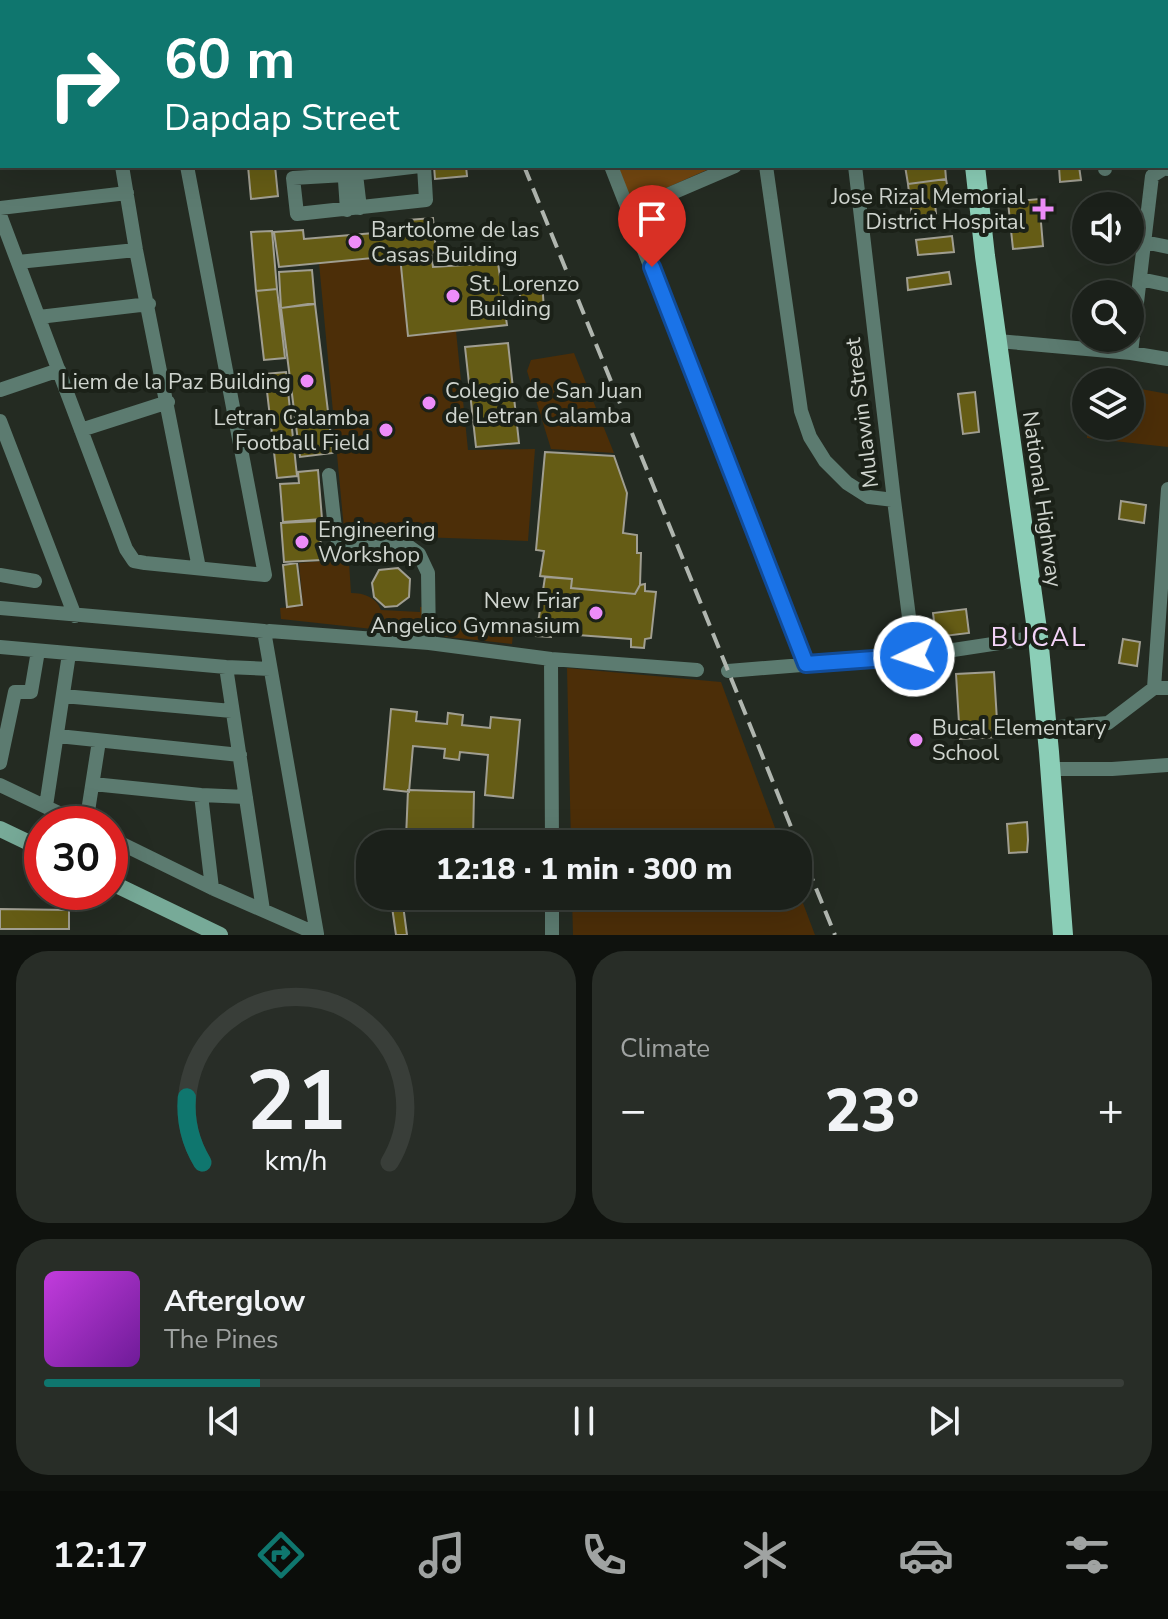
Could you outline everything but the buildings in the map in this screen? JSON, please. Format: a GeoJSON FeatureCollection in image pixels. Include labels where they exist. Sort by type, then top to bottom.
{"type":"FeatureCollection","features":[{"type":"Feature","properties":{"kind":"main road","name":"National Highway"},"geometry":{"type":"LineString","coordinates":[[975,168],[1038,637],[1063,935]]}},
{"type":"Feature","properties":{"kind":"main road"},"geometry":{"type":"LineString","coordinates":[[0,829],[24,840]]}},
{"type":"Feature","properties":{"kind":"main road"},"geometry":{"type":"LineString","coordinates":[[128,891],[220,935]]}},
{"type":"Feature","properties":{"kind":"street"},"geometry":{"type":"LineString","coordinates":[[122,168],[199,568]]}},
{"type":"Feature","properties":{"kind":"street"},"geometry":{"type":"LineString","coordinates":[[0,215],[126,549],[134,561],[265,575],[187,168]]}},
{"type":"Feature","properties":{"kind":"street"},"geometry":{"type":"LineString","coordinates":[[386,168],[293,178],[297,214],[426,200],[422,168]]}},
{"type":"Feature","properties":{"kind":"street"},"geometry":{"type":"LineString","coordinates":[[612,168],[806,664]]}},
{"type":"Feature","properties":{"kind":"street"},"geometry":{"type":"LineString","coordinates":[[630,211],[730,168]]}},
{"type":"Feature","properties":{"kind":"street"},"geometry":{"type":"LineString","coordinates":[[766,168],[801,411],[810,437],[825,461],[847,483],[869,497],[894,500]]}},
{"type":"Feature","properties":{"kind":"street","name":"Mulawin Street"},"geometry":{"type":"LineString","coordinates":[[855,168],[914,656]]}},
{"type":"Feature","properties":{"kind":"street"},"geometry":{"type":"LineString","coordinates":[[1168,169],[1152,176],[1144,242],[1168,247]]}},
{"type":"Feature","properties":{"kind":"street"},"geometry":{"type":"LineString","coordinates":[[350,170],[353,209]]}},
{"type":"Feature","properties":{"kind":"street"},"geometry":{"type":"LineString","coordinates":[[0,208],[127,193]]}},
{"type":"Feature","properties":{"kind":"street"},"geometry":{"type":"LineString","coordinates":[[18,262],[136,250]]}},
{"type":"Feature","properties":{"kind":"street"},"geometry":{"type":"LineString","coordinates":[[1131,353],[1142,264]]}},
{"type":"Feature","properties":{"kind":"street"},"geometry":{"type":"LineString","coordinates":[[1140,279],[1168,285]]}},
{"type":"Feature","properties":{"kind":"street"},"geometry":{"type":"LineString","coordinates":[[39,317],[149,304]]}},
{"type":"Feature","properties":{"kind":"street"},"geometry":{"type":"LineString","coordinates":[[998,341],[1168,359]]}},
{"type":"Feature","properties":{"kind":"street"},"geometry":{"type":"LineString","coordinates":[[0,390],[59,370]]}},
{"type":"Feature","properties":{"kind":"street"},"geometry":{"type":"LineString","coordinates":[[81,430],[168,402]]}},
{"type":"Feature","properties":{"kind":"street"},"geometry":{"type":"LineString","coordinates":[[0,421],[75,616]]}},
{"type":"Feature","properties":{"kind":"street"},"geometry":{"type":"LineString","coordinates":[[329,475],[336,537],[345,546],[396,543],[408,546],[419,554],[428,573],[429,643]]}},
{"type":"Feature","properties":{"kind":"street"},"geometry":{"type":"LineString","coordinates":[[1047,728],[1108,723],[1161,688],[1168,489]]}},
{"type":"Feature","properties":{"kind":"street"},"geometry":{"type":"LineString","coordinates":[[0,575],[35,581]]}},
{"type":"Feature","properties":{"kind":"street"},"geometry":{"type":"LineString","coordinates":[[0,608],[264,631],[317,934],[128,847]]}},
{"type":"Feature","properties":{"kind":"street"},"geometry":{"type":"LineString","coordinates":[[269,631],[429,643],[551,659],[697,670]]}},
{"type":"Feature","properties":{"kind":"street"},"geometry":{"type":"LineString","coordinates":[[728,671],[914,656],[1038,637]]}},
{"type":"Feature","properties":{"kind":"street"},"geometry":{"type":"LineString","coordinates":[[0,647],[270,669]]}},
{"type":"Feature","properties":{"kind":"street"},"geometry":{"type":"LineString","coordinates":[[0,763],[15,692],[31,692],[38,651]]}},
{"type":"Feature","properties":{"kind":"street"},"geometry":{"type":"LineString","coordinates":[[0,785],[46,806],[69,654]]}},
{"type":"Feature","properties":{"kind":"street"},"geometry":{"type":"LineString","coordinates":[[551,659],[552,830]]}},
{"type":"Feature","properties":{"kind":"street"},"geometry":{"type":"LineString","coordinates":[[226,667],[263,910]]}},
{"type":"Feature","properties":{"kind":"street"},"geometry":{"type":"LineString","coordinates":[[63,696],[232,711]]}},
{"type":"Feature","properties":{"kind":"street"},"geometry":{"type":"LineString","coordinates":[[58,736],[240,755]]}},
{"type":"Feature","properties":{"kind":"street"},"geometry":{"type":"LineString","coordinates":[[88,806],[99,741]]}},
{"type":"Feature","properties":{"kind":"street"},"geometry":{"type":"LineString","coordinates":[[1051,769],[1168,765]]}},
{"type":"Feature","properties":{"kind":"street"},"geometry":{"type":"LineString","coordinates":[[93,784],[246,797]]}},
{"type":"Feature","properties":{"kind":"street"},"geometry":{"type":"LineString","coordinates":[[201,795],[212,888]]}},
{"type":"Feature","properties":{"kind":"street"},"geometry":{"type":"LineString","coordinates":[[552,910],[552,935]]}},
{"type":"Feature","properties":{"kind":"shaded area"},"geometry":{"type":"Polygon","coordinates":[[[619,168],[711,168],[632,203],[619,168]]]}},
{"type":"Feature","properties":{"kind":"shaded area"},"geometry":{"type":"Polygon","coordinates":[[[400,256],[408,336],[456,331],[468,450],[535,449],[528,541],[420,537],[401,533],[355,535],[344,529],[319,263],[400,256]]]}},
{"type":"Feature","properties":{"kind":"shaded area"},"geometry":{"type":"Polygon","coordinates":[[[574,353],[614,453],[551,449],[527,371],[531,360],[574,353]]]}},
{"type":"Feature","properties":{"kind":"shaded area"},"geometry":{"type":"Polygon","coordinates":[[[1144,390],[1168,394],[1168,447],[1105,440],[1144,440],[1144,390]]]}},
{"type":"Feature","properties":{"kind":"shaded area"},"geometry":{"type":"Polygon","coordinates":[[[348,547],[351,593],[369,597],[381,610],[420,612],[420,607],[427,607],[427,635],[281,619],[280,608],[303,606],[299,563],[322,561],[322,549],[348,547]]]}},
{"type":"Feature","properties":{"kind":"shaded area"},"geometry":{"type":"Polygon","coordinates":[[[431,618],[514,625],[512,644],[430,635],[431,618]]]}},
{"type":"Feature","properties":{"kind":"shaded area"},"geometry":{"type":"Polygon","coordinates":[[[567,668],[721,682],[776,830],[571,830],[567,668]]]}},
{"type":"Feature","properties":{"kind":"shaded area"},"geometry":{"type":"Polygon","coordinates":[[[572,910],[806,910],[815,935],[573,935],[572,910]]]}},
{"type":"Feature","properties":{"kind":"railway"},"geometry":{"type":"LineString","coordinates":[[525,168],[792,830]]}},
{"type":"Feature","properties":{"kind":"railway"},"geometry":{"type":"LineString","coordinates":[[812,878],[835,935]]}},
{"type":"Feature","properties":{"kind":"place","name":"Jose Rizal Memorial District Hospital"},"geometry":{"type":"Point","coordinates":[1043,209]}},
{"type":"Feature","properties":{"kind":"place","name":"Bartolome de las Casas Building"},"geometry":{"type":"Point","coordinates":[355,242]}},
{"type":"Feature","properties":{"kind":"place","name":"St. Lorenzo Building"},"geometry":{"type":"Point","coordinates":[453,296]}},
{"type":"Feature","properties":{"kind":"place","name":"Liem de la Paz Building"},"geometry":{"type":"Point","coordinates":[307,381]}},
{"type":"Feature","properties":{"kind":"place","name":"Colegio de San Juan de Letran Calamba"},"geometry":{"type":"Point","coordinates":[429,403]}},
{"type":"Feature","properties":{"kind":"place","name":"Letran Calamba Football Field"},"geometry":{"type":"Point","coordinates":[386,430]}},
{"type":"Feature","properties":{"kind":"place","name":"Engineering Workshop"},"geometry":{"type":"Point","coordinates":[302,542]}},
{"type":"Feature","properties":{"kind":"place","name":"New Friar Angelico Gymnasium"},"geometry":{"type":"Point","coordinates":[596,613]}},
{"type":"Feature","properties":{"kind":"place","name":"Bucal Elementary School"},"geometry":{"type":"Point","coordinates":[916,740]}},
{"type":"Feature","properties":{"kind":"district","name":"BUCAL"},"geometry":{"type":"Point","coordinates":[1039,637]}},
{"type":"Feature","properties":{"kind":"route"},"geometry":{"type":"LineString","coordinates":[[652,267],[806,664],[914,656]]}}]}
